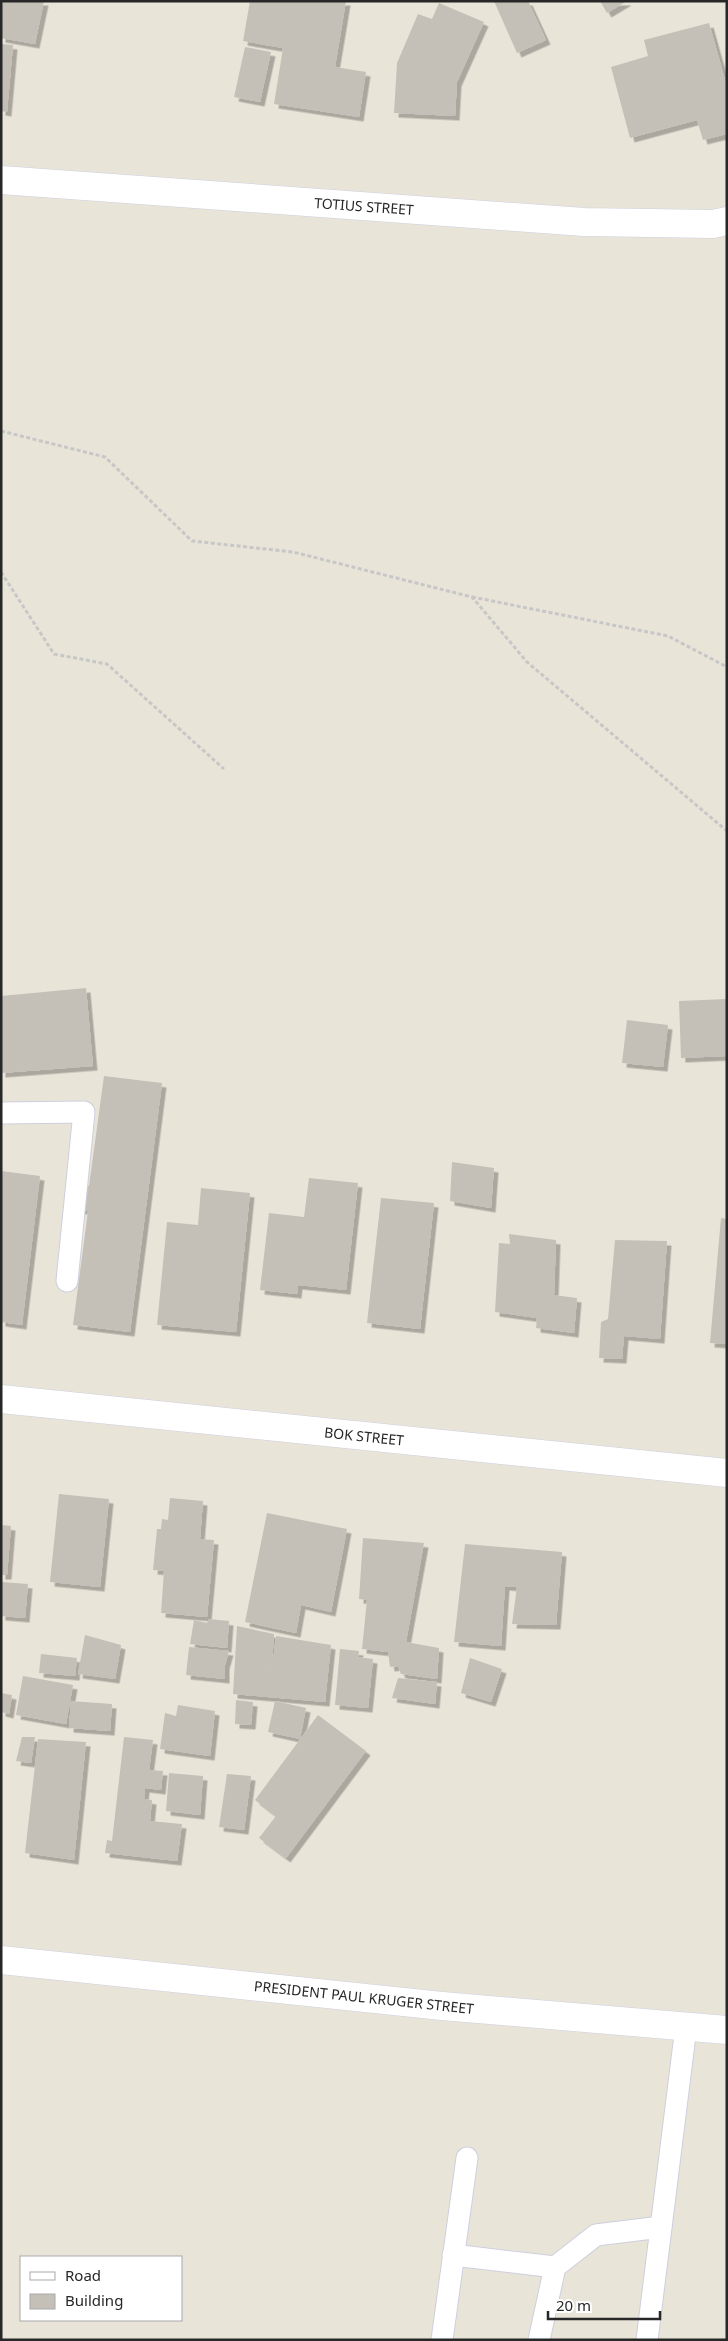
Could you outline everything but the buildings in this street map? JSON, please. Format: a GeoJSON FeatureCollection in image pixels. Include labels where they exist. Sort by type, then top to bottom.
{"type":"FeatureCollection","features":[{"type":"Feature","properties":{"kind":"street","name":"TOTIUS STREET"},"geometry":{"type":"LineString","coordinates":[[1,180],[584,222],[713,224],[727,221]]}},
{"type":"Feature","properties":{"kind":"street","name":"BOK STREET"},"geometry":{"type":"LineString","coordinates":[[1,1399],[727,1473]]}},
{"type":"Feature","properties":{"kind":"street","name":"PRESIDENT PAUL KRUGER STREET"},"geometry":{"type":"LineString","coordinates":[[1,1960],[442,2006],[727,2030]]}},
{"type":"Feature","properties":{"kind":"lane"},"geometry":{"type":"LineString","coordinates":[[1,1113],[84,1112],[67,1281]]}},
{"type":"Feature","properties":{"kind":"lane"},"geometry":{"type":"LineString","coordinates":[[647,2340],[686,2027]]}},
{"type":"Feature","properties":{"kind":"lane"},"geometry":{"type":"LineString","coordinates":[[442,2340],[467,2158]]}},
{"type":"Feature","properties":{"kind":"lane"},"geometry":{"type":"LineString","coordinates":[[538,2340],[555,2267],[596,2235],[661,2227]]}},
{"type":"Feature","properties":{"kind":"lane"},"geometry":{"type":"LineString","coordinates":[[453,2255],[555,2267]]}},
{"type":"Feature","properties":{"kind":"path"},"geometry":{"type":"LineString","coordinates":[[1,431],[105,457],[192,541],[293,552],[472,597],[668,636],[727,668]]}},
{"type":"Feature","properties":{"kind":"path"},"geometry":{"type":"LineString","coordinates":[[1,572],[54,654],[106,664],[224,769]]}},
{"type":"Feature","properties":{"kind":"path"},"geometry":{"type":"LineString","coordinates":[[472,597],[527,662],[727,831]]}}]}
